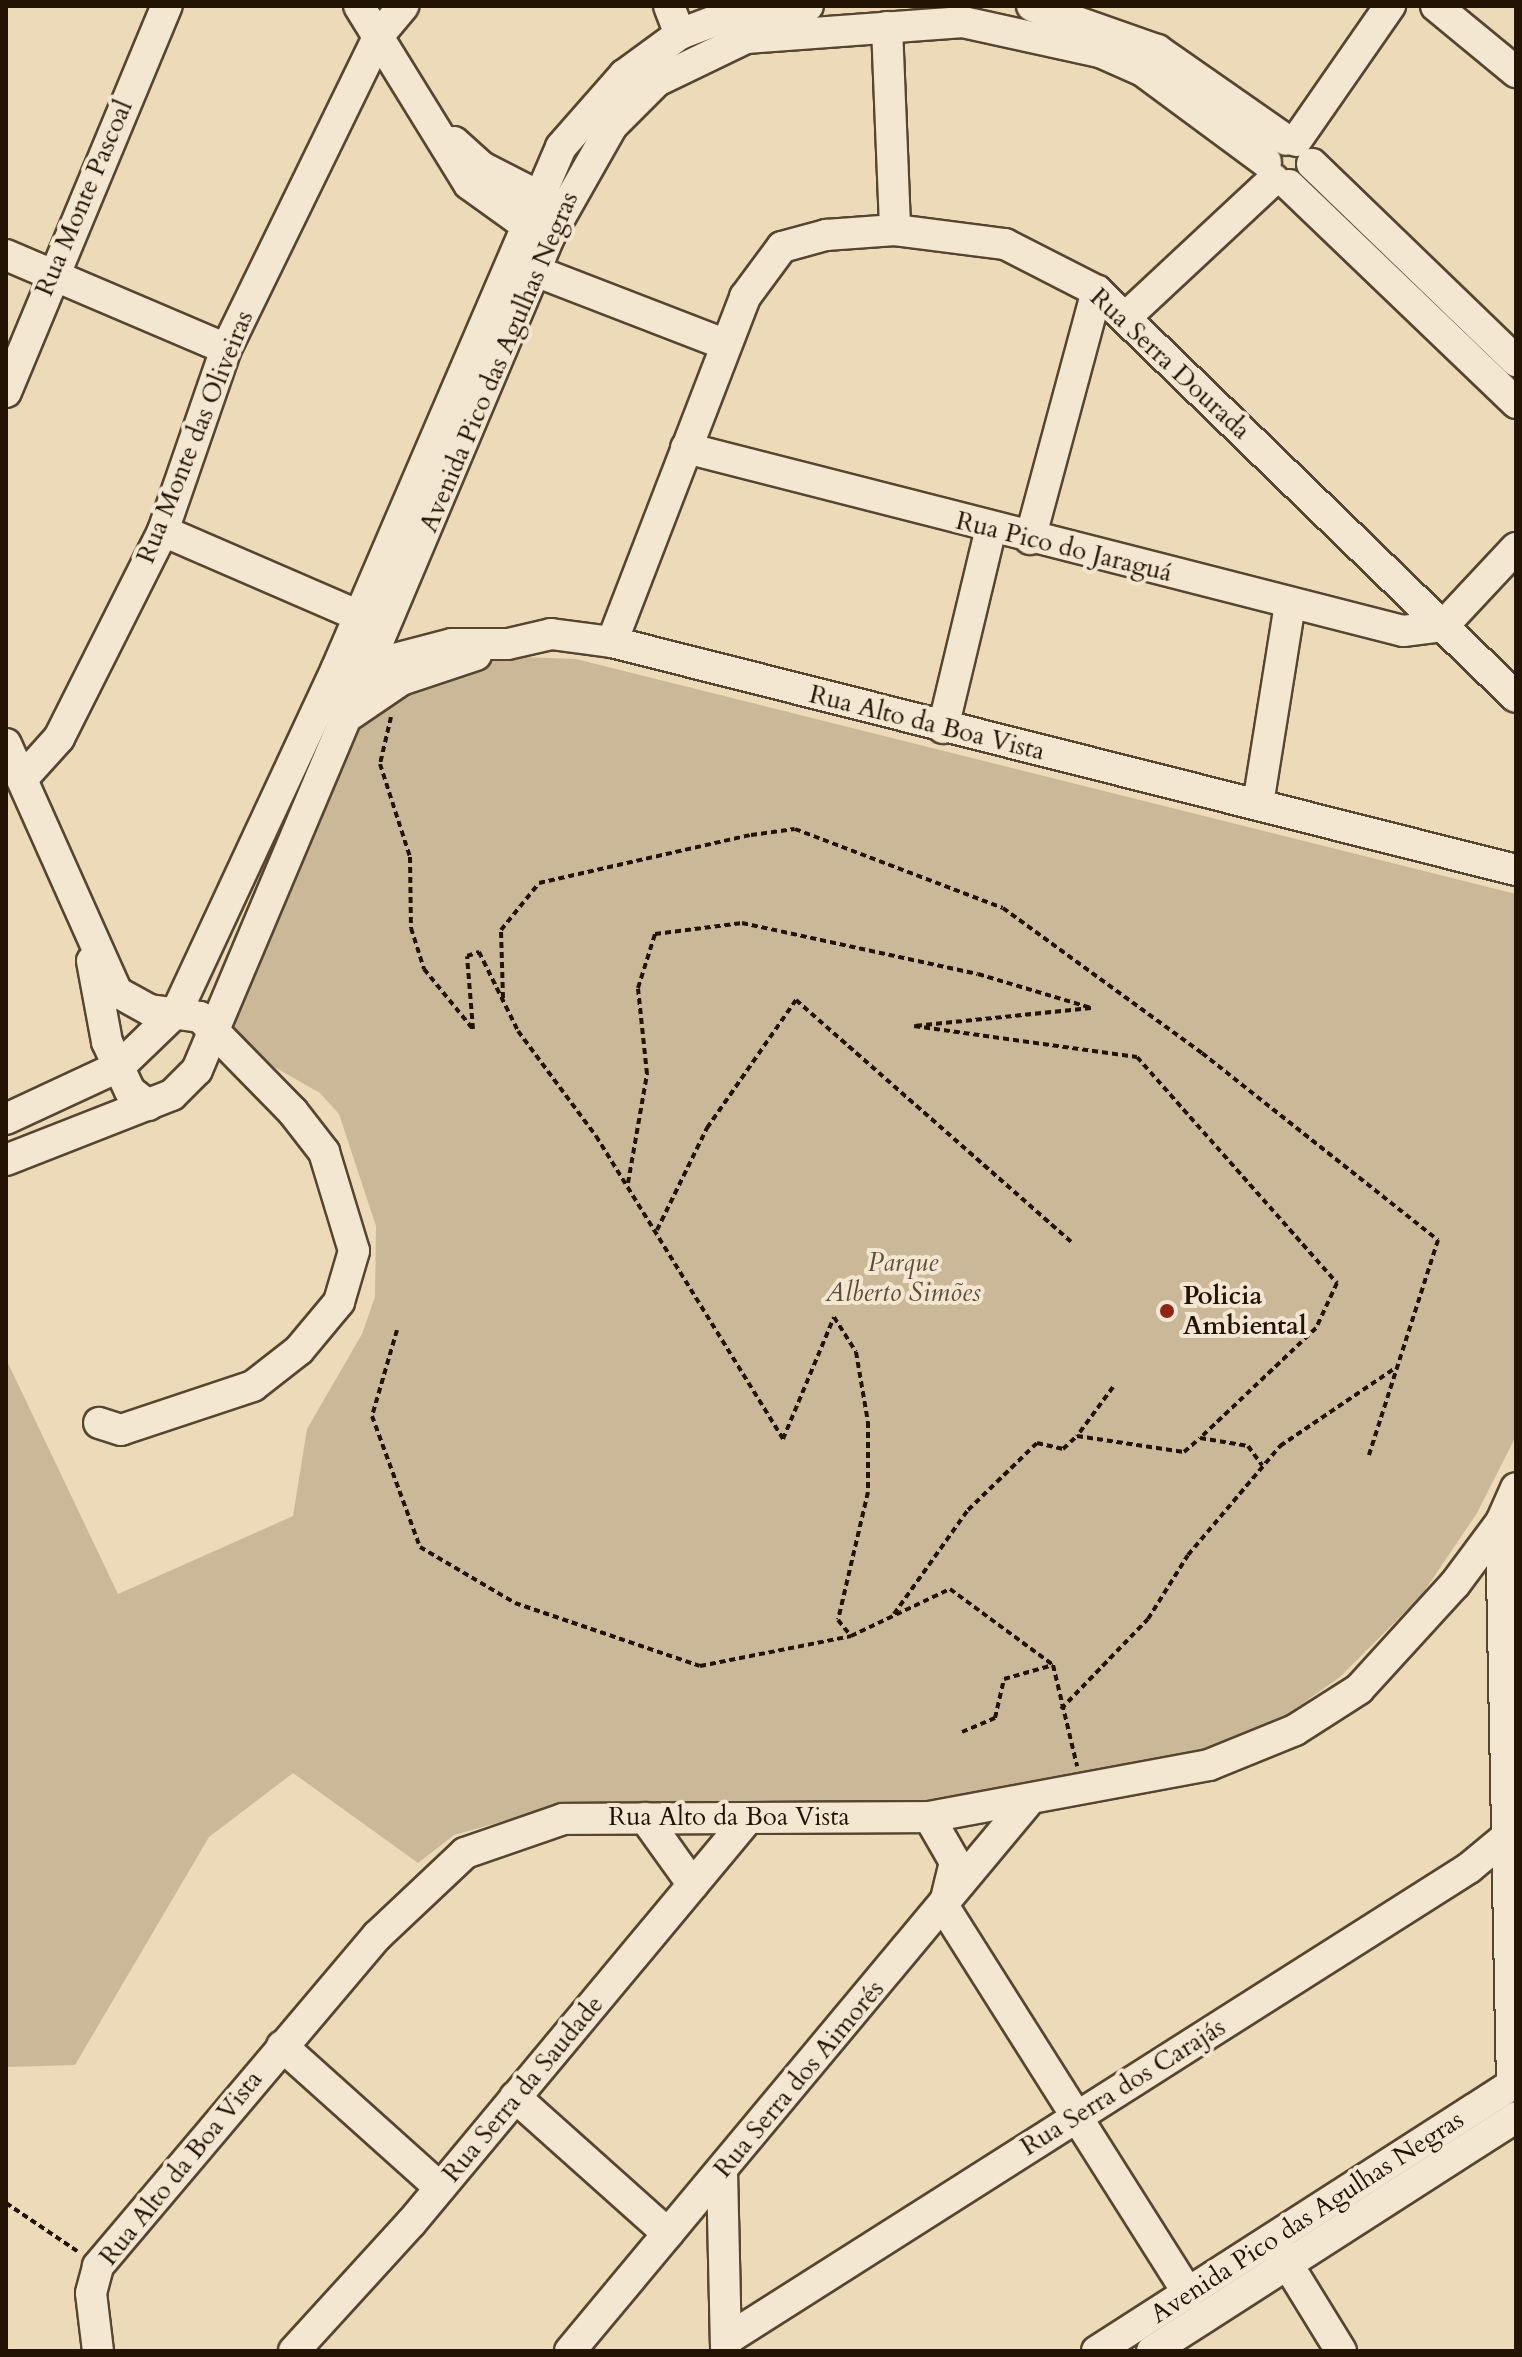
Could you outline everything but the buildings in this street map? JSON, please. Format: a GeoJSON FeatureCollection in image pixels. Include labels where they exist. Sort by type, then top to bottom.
{"type":"FeatureCollection","features":[{"type":"Feature","properties":{"kind":"street","name":"Rua Monte Pascoal"},"geometry":{"type":"LineString","coordinates":[[6,392],[51,274],[167,6]]}},
{"type":"Feature","properties":{"kind":"street"},"geometry":{"type":"LineString","coordinates":[[359,6],[469,184],[520,227],[549,237]]}},
{"type":"Feature","properties":{"kind":"street","name":"Rua Monte das Oliveiras"},"geometry":{"type":"LineString","coordinates":[[23,778],[59,738],[163,531],[226,349],[379,35],[403,6]]}},
{"type":"Feature","properties":{"kind":"street"},"geometry":{"type":"LineString","coordinates":[[669,6],[680,34]]}},
{"type":"Feature","properties":{"kind":"street","name":"Avenida Pico das Agulhas Negras"},"geometry":{"type":"LineString","coordinates":[[6,1160],[172,1095],[197,1070],[372,666],[549,237],[550,202],[593,106],[680,34],[741,11],[808,6]]}},
{"type":"Feature","properties":{"kind":"street"},"geometry":{"type":"LineString","coordinates":[[1032,6],[1157,50],[1298,148],[1516,361]]}},
{"type":"Feature","properties":{"kind":"street"},"geometry":{"type":"LineString","coordinates":[[1126,317],[1276,176],[1298,148],[1390,6]]}},
{"type":"Feature","properties":{"kind":"street"},"geometry":{"type":"LineString","coordinates":[[1436,6],[1514,65]]}},
{"type":"Feature","properties":{"kind":"street","name":"Avenida Pico das Agulhas Negras"},"geometry":{"type":"LineString","coordinates":[[6,1119],[120,1066],[177,1011],[336,670],[520,227],[550,202],[612,126],[657,81],[746,38],[963,22],[1100,52],[1187,100],[1276,176],[1516,403]]}},
{"type":"Feature","properties":{"kind":"street"},"geometry":{"type":"LineString","coordinates":[[887,27],[895,230]]}},
{"type":"Feature","properties":{"kind":"street"},"geometry":{"type":"LineString","coordinates":[[413,90],[482,167],[550,202]]}},
{"type":"Feature","properties":{"kind":"street"},"geometry":{"type":"LineString","coordinates":[[1276,176],[1298,148]]}},
{"type":"Feature","properties":{"kind":"street","name":"Rua Serra Dourada"},"geometry":{"type":"LineString","coordinates":[[612,642],[724,344],[745,297],[782,247],[826,235],[895,230],[1005,244],[1097,291],[1516,697]]}},
{"type":"Feature","properties":{"kind":"street"},"geometry":{"type":"LineString","coordinates":[[6,255],[226,349]]}},
{"type":"Feature","properties":{"kind":"street"},"geometry":{"type":"LineString","coordinates":[[535,271],[724,344]]}},
{"type":"Feature","properties":{"kind":"street"},"geometry":{"type":"LineString","coordinates":[[1030,539],[1097,291]]}},
{"type":"Feature","properties":{"kind":"street","name":"Rua Pico do Jaraguá"},"geometry":{"type":"LineString","coordinates":[[686,448],[1385,629],[1443,626]]}},
{"type":"Feature","properties":{"kind":"street"},"geometry":{"type":"LineString","coordinates":[[943,728],[991,528]]}},
{"type":"Feature","properties":{"kind":"street"},"geometry":{"type":"LineString","coordinates":[[163,531],[359,616]]}},
{"type":"Feature","properties":{"kind":"street"},"geometry":{"type":"LineString","coordinates":[[1443,626],[1516,548]]}},
{"type":"Feature","properties":{"kind":"street"},"geometry":{"type":"LineString","coordinates":[[1258,804],[1290,604]]}},
{"type":"Feature","properties":{"kind":"street","name":"Rua Alto da Boa Vista"},"geometry":{"type":"LineString","coordinates":[[336,670],[372,666],[452,644],[508,644],[551,634],[612,642],[943,728],[1516,870]]}},
{"type":"Feature","properties":{"kind":"street"},"geometry":{"type":"LineString","coordinates":[[351,714],[401,680],[508,644]]}},
{"type":"Feature","properties":{"kind":"street"},"geometry":{"type":"LineString","coordinates":[[6,744],[90,939],[117,992],[150,1010],[177,1011],[200,1017],[215,1032],[324,1152],[354,1251],[339,1302],[299,1350],[253,1386],[121,1430],[99,1423]]}},
{"type":"Feature","properties":{"kind":"street"},"geometry":{"type":"LineString","coordinates":[[90,939],[98,1009],[130,1091],[148,1105]]}},
{"type":"Feature","properties":{"kind":"street","name":"Rua Alto da Boa Vista"},"geometry":{"type":"LineString","coordinates":[[98,2351],[91,2293],[98,2266],[377,1936],[465,1853],[563,1819],[745,1822],[929,1817],[1026,1804],[1237,1755],[1359,1689],[1409,1641],[1501,1522],[1516,1488]]}},
{"type":"Feature","properties":{"kind":"street"},"geometry":{"type":"LineString","coordinates":[[1501,1522],[1514,2084]]}},
{"type":"Feature","properties":{"kind":"street","name":"Rua Serra dos Aimorés"},"geometry":{"type":"LineString","coordinates":[[570,2351],[944,1907],[1026,1804]]}},
{"type":"Feature","properties":{"kind":"street"},"geometry":{"type":"LineString","coordinates":[[929,1817],[955,1862],[944,1907],[1074,2118],[1188,2293]]}},
{"type":"Feature","properties":{"kind":"street"},"geometry":{"type":"LineString","coordinates":[[645,1818],[693,1885]]}},
{"type":"Feature","properties":{"kind":"street","name":"Rua Serra da Saudade"},"geometry":{"type":"LineString","coordinates":[[294,2351],[440,2188],[745,1822]]}},
{"type":"Feature","properties":{"kind":"street","name":"Rua Serra dos Carajás"},"geometry":{"type":"LineString","coordinates":[[726,2345],[1509,1837]]}},
{"type":"Feature","properties":{"kind":"street"},"geometry":{"type":"LineString","coordinates":[[282,2046],[440,2188]]}},
{"type":"Feature","properties":{"kind":"street","name":"Avenida Pico das Agulhas Negras"},"geometry":{"type":"LineString","coordinates":[[1152,2351],[1280,2252],[1514,2084]]}},
{"type":"Feature","properties":{"kind":"street"},"geometry":{"type":"LineString","coordinates":[[515,2097],[668,2234]]}},
{"type":"Feature","properties":{"kind":"street","name":"Avenida Pico das Agulhas Negras"},"geometry":{"type":"LineString","coordinates":[[1097,2351],[1188,2293],[1280,2252],[1516,2117]]}},
{"type":"Feature","properties":{"kind":"street"},"geometry":{"type":"LineString","coordinates":[[722,2171],[726,2345]]}},
{"type":"Feature","properties":{"kind":"street"},"geometry":{"type":"LineString","coordinates":[[1280,2252],[1341,2351]]}},
{"type":"Feature","properties":{"kind":"path"},"geometry":{"type":"LineString","coordinates":[[401,680],[380,764],[410,857],[411,928],[424,969],[473,1029],[467,956],[479,952],[503,1000],[657,1230],[783,1439],[834,1317],[856,1352],[868,1422],[868,1492],[838,1620],[851,1636]]}},
{"type":"Feature","properties":{"kind":"path"},"geometry":{"type":"LineString","coordinates":[[503,1000],[501,930],[539,883],[751,835],[795,829],[1003,908],[1202,1053],[1438,1240],[1369,1455]]}},
{"type":"Feature","properties":{"kind":"path"},"geometry":{"type":"LineString","coordinates":[[628,1185],[647,1074],[638,988],[655,934],[742,923],[964,971],[1091,1008],[914,1026],[1137,1057],[1337,1283],[1316,1328],[1184,1452],[1077,1436]]}},
{"type":"Feature","properties":{"kind":"path"},"geometry":{"type":"LineString","coordinates":[[657,1230],[707,1128],[796,1000],[1073,1243]]}},
{"type":"Feature","properties":{"kind":"path"},"geometry":{"type":"LineString","coordinates":[[397,1330],[372,1416],[420,1547],[515,1603],[700,1666],[851,1636],[950,1589],[1053,1665],[1060,1710],[1084,1791]]}},
{"type":"Feature","properties":{"kind":"path"},"geometry":{"type":"LineString","coordinates":[[1060,1710],[1148,1619],[1188,1555],[1262,1465],[1343,1398],[1397,1367]]}},
{"type":"Feature","properties":{"kind":"path"},"geometry":{"type":"LineString","coordinates":[[892,1617],[968,1510],[1037,1443],[1063,1449],[1077,1436],[1113,1387]]}},
{"type":"Feature","properties":{"kind":"path"},"geometry":{"type":"LineString","coordinates":[[1200,1438],[1248,1446],[1262,1465]]}},
{"type":"Feature","properties":{"kind":"path"},"geometry":{"type":"LineString","coordinates":[[962,1732],[995,1718],[1004,1679],[1053,1665]]}},
{"type":"Feature","properties":{"kind":"path"},"geometry":{"type":"LineString","coordinates":[[6,2203],[98,2266]]}},
{"type":"Feature","properties":{"kind":"green space","name":"Parque Alberto Simões"},"geometry":{"type":"Polygon","coordinates":[[[522,657],[576,659],[1516,894],[1516,1436],[1477,1513],[1421,1596],[1340,1677],[1261,1733],[1217,1750],[950,1800],[550,1808],[454,1835],[418,1863],[293,1773],[209,1837],[75,2065],[6,2067],[6,1359],[118,1594],[293,1516],[307,1429],[362,1334],[375,1297],[376,1226],[339,1114],[320,1093],[241,1048],[229,1030],[358,718],[417,682],[478,661],[522,657]]]}},
{"type":"Feature","properties":{"kind":"place","name":"Policia Ambiental"},"geometry":{"type":"Point","coordinates":[1167,1311]}}]}
